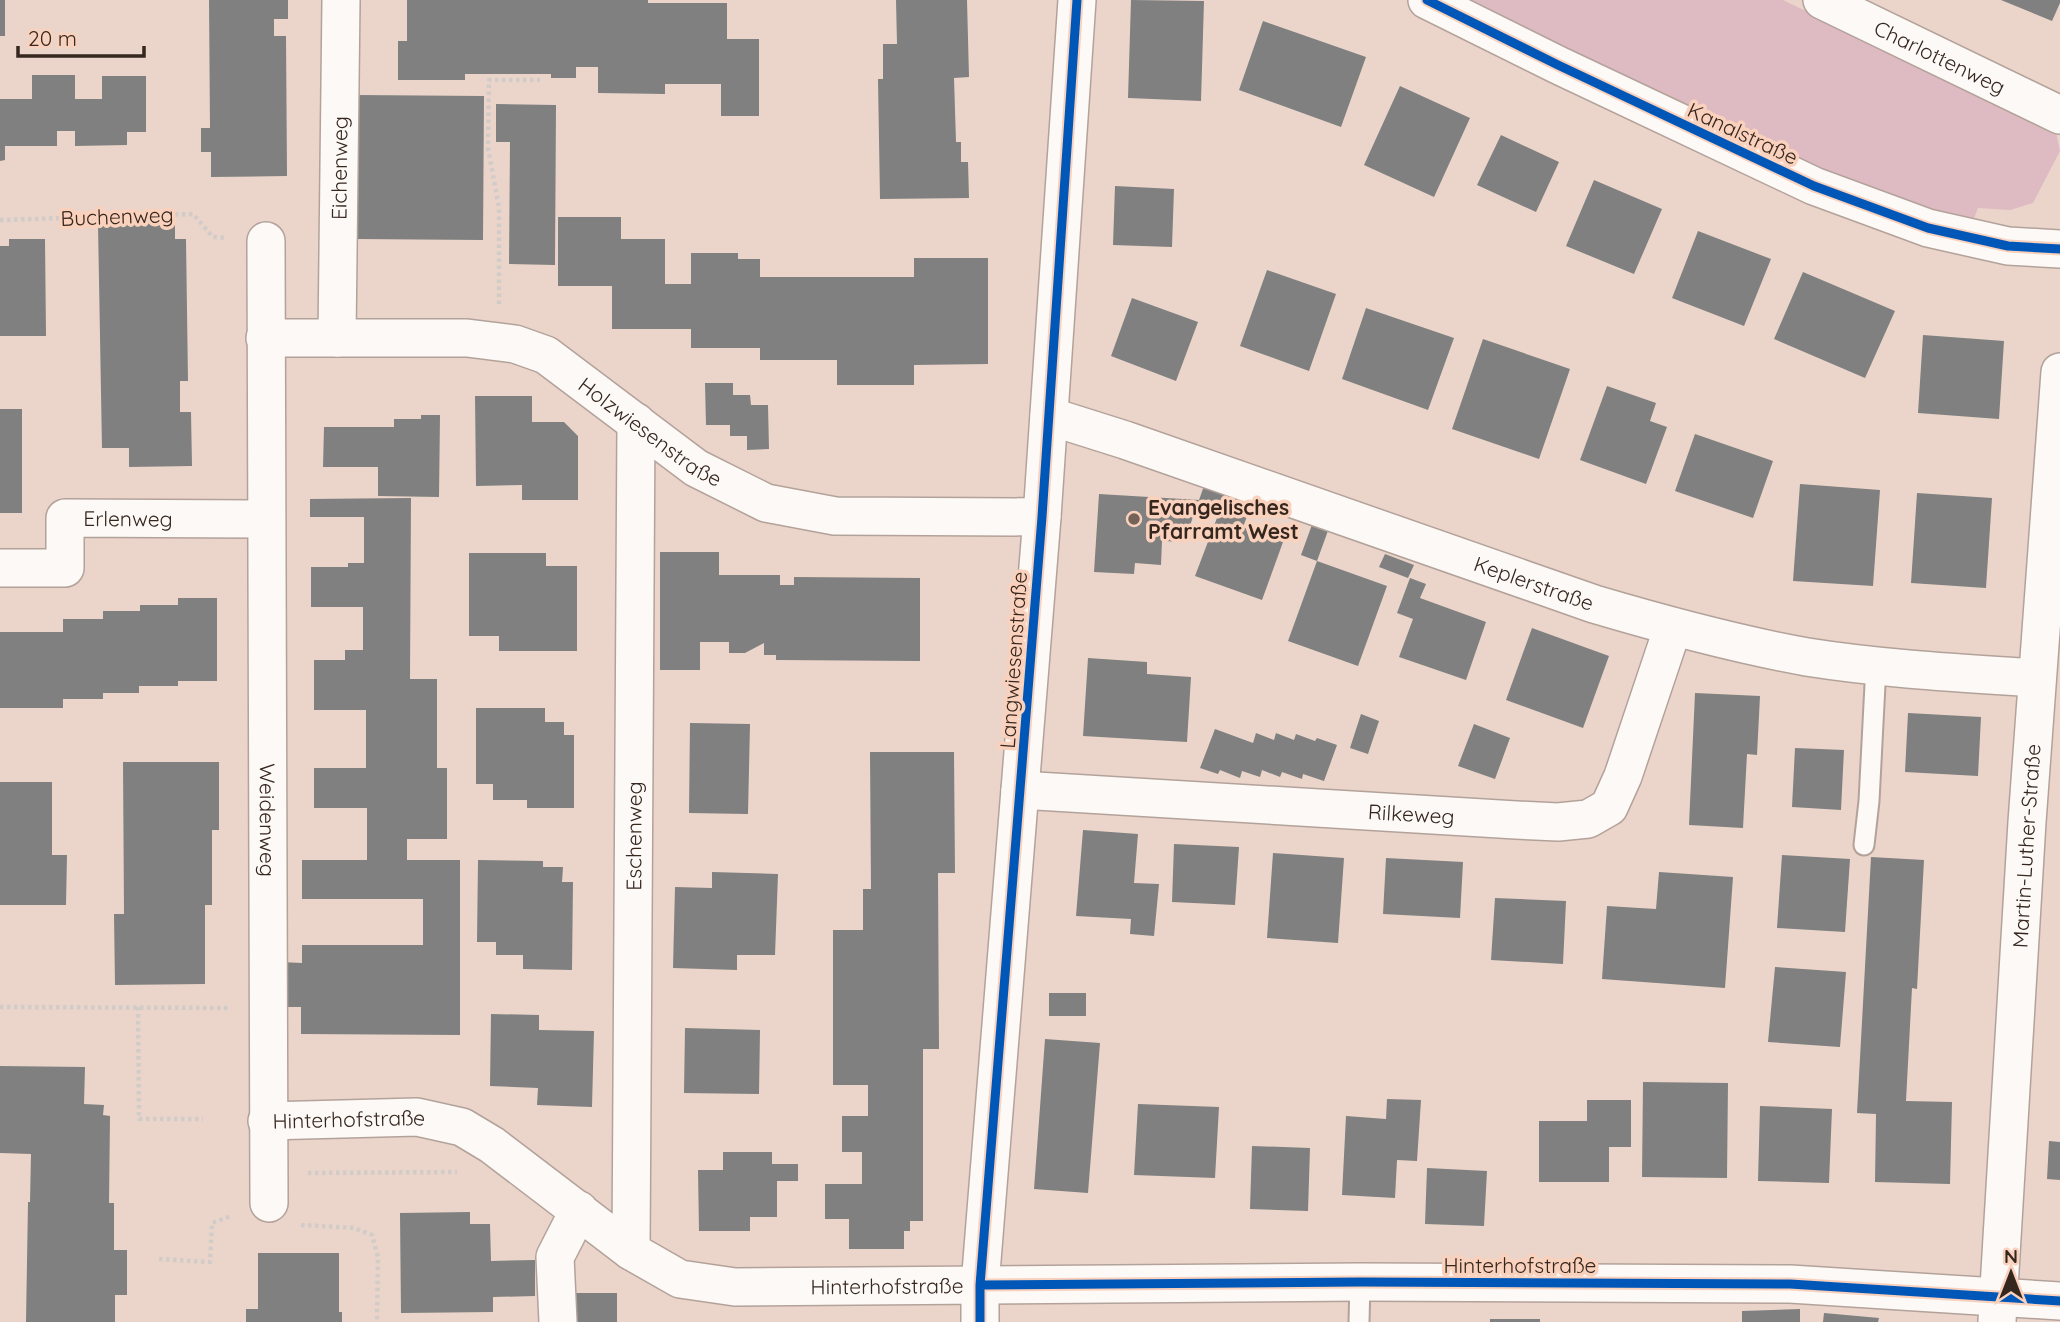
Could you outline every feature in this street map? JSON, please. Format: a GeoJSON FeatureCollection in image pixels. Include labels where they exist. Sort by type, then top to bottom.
{"type":"FeatureCollection","features":[{"type":"Feature","properties":{"kind":"street","name":"Eichenweg"},"geometry":{"type":"LineString","coordinates":[[337,338],[341,0]]}},
{"type":"Feature","properties":{"kind":"street","name":"Langwiesenstraße"},"geometry":{"type":"LineString","coordinates":[[980,1322],[980,1286],[1049,416],[1077,0]]}},
{"type":"Feature","properties":{"kind":"street","name":"Kanalstraße"},"geometry":{"type":"LineString","coordinates":[[1427,0],[1814,186],[1928,228],[2008,246],[2060,249]]}},
{"type":"Feature","properties":{"kind":"street","name":"Charlottenweg"},"geometry":{"type":"LineString","coordinates":[[1822,0],[2060,114]]}},
{"type":"Feature","properties":{"kind":"street"},"geometry":{"type":"LineString","coordinates":[[265,519],[266,241]]}},
{"type":"Feature","properties":{"kind":"street","name":"Holzwiesenstraße"},"geometry":{"type":"LineString","coordinates":[[265,338],[467,338],[515,344],[546,355],[696,468],[765,503],[835,516],[1041,517]]}},
{"type":"Feature","properties":{"kind":"street","name":"Martin-Luther-Straße"},"geometry":{"type":"LineString","coordinates":[[1998,1310],[2036,678],[2060,372]]}},
{"type":"Feature","properties":{"kind":"street","name":"Keplerstraße"},"geometry":{"type":"LineString","coordinates":[[1049,416],[1137,444],[1582,600],[1673,627],[1808,657],[2036,678]]}},
{"type":"Feature","properties":{"kind":"street","name":"Eschenweg"},"geometry":{"type":"LineString","coordinates":[[631,1251],[636,422]]}},
{"type":"Feature","properties":{"kind":"street","name":"Erlenweg"},"geometry":{"type":"LineString","coordinates":[[0,568],[65,568],[65,518],[265,519]]}},
{"type":"Feature","properties":{"kind":"street","name":"Weidenweg"},"geometry":{"type":"LineString","coordinates":[[265,519],[267,1121]]}},
{"type":"Feature","properties":{"kind":"street","name":"Rilkeweg"},"geometry":{"type":"LineString","coordinates":[[1020,790],[1516,820],[1558,822],[1588,819],[1609,807],[1623,776],[1673,627]]}},
{"type":"Feature","properties":{"kind":"street","name":"Hinterhofstraße"},"geometry":{"type":"LineString","coordinates":[[269,1188],[267,1121],[417,1117],[462,1127],[492,1145],[631,1251],[680,1279],[735,1287],[1360,1282],[1790,1284],[1998,1310],[2060,1301]]}},
{"type":"Feature","properties":{"kind":"street"},"geometry":{"type":"LineString","coordinates":[[558,1322],[555,1257],[579,1210]]}},
{"type":"Feature","properties":{"kind":"lane"},"geometry":{"type":"LineString","coordinates":[[1864,845],[1870,801],[1876,665]]}},
{"type":"Feature","properties":{"kind":"lane"},"geometry":{"type":"LineString","coordinates":[[1359,1322],[1360,1282]]}},
{"type":"Feature","properties":{"kind":"path"},"geometry":{"type":"LineString","coordinates":[[499,342],[499,207],[488,148],[489,80],[540,80]]}},
{"type":"Feature","properties":{"kind":"path"},"geometry":{"type":"LineString","coordinates":[[0,1007],[267,1008]]}},
{"type":"Feature","properties":{"kind":"path"},"geometry":{"type":"LineString","coordinates":[[138,1007],[139,1119],[203,1119]]}},
{"type":"Feature","properties":{"kind":"path"},"geometry":{"type":"LineString","coordinates":[[159,1259],[210,1262],[212,1223],[269,1188],[459,1172]]}},
{"type":"Feature","properties":{"kind":"path"},"geometry":{"type":"LineString","coordinates":[[269,1188],[284,1224],[354,1228],[372,1235],[378,1257],[377,1322]]}},
{"type":"Feature","properties":{"kind":"shaded area"},"geometry":{"type":"Polygon","coordinates":[[[1464,0],[1783,0],[2056,132],[2060,151],[2033,203],[2010,210],[1978,208],[1973,221],[1882,198],[1464,0]]]}},
{"type":"Feature","properties":{"kind":"building"},"geometry":{"type":"Polygon","coordinates":[[[0,0],[5,0],[5,36],[0,36],[0,0]]]}},
{"type":"Feature","properties":{"kind":"building"},"geometry":{"type":"Polygon","coordinates":[[[209,0],[288,0],[288,19],[274,19],[274,36],[286,36],[287,176],[211,177],[211,152],[201,152],[201,128],[210,128],[209,0]]]}},
{"type":"Feature","properties":{"kind":"building"},"geometry":{"type":"Polygon","coordinates":[[[407,0],[648,0],[648,3],[727,3],[727,39],[759,39],[759,116],[721,116],[721,84],[665,84],[665,94],[598,93],[598,67],[576,67],[576,78],[551,78],[551,74],[465,74],[465,80],[398,80],[398,41],[407,41],[407,0]]]}},
{"type":"Feature","properties":{"kind":"building"},"geometry":{"type":"Polygon","coordinates":[[[896,0],[967,0],[969,77],[954,78],[956,142],[961,142],[961,162],[968,162],[969,198],[880,199],[878,79],[883,79],[883,44],[897,44],[896,0]]]}},
{"type":"Feature","properties":{"kind":"building"},"geometry":{"type":"Polygon","coordinates":[[[1131,0],[1204,1],[1201,101],[1128,98],[1131,0]]]}},
{"type":"Feature","properties":{"kind":"building"},"geometry":{"type":"Polygon","coordinates":[[[2001,0],[2060,0],[2060,3],[2052,21],[2001,0]]]}},
{"type":"Feature","properties":{"kind":"building"},"geometry":{"type":"Polygon","coordinates":[[[1263,21],[1366,57],[1341,127],[1239,90],[1263,21]]]}},
{"type":"Feature","properties":{"kind":"building"},"geometry":{"type":"Polygon","coordinates":[[[32,75],[75,75],[75,99],[102,99],[102,76],[146,76],[146,132],[127,132],[127,145],[75,146],[75,131],[57,131],[57,146],[5,146],[5,160],[0,161],[0,99],[32,99],[32,75]]]}},
{"type":"Feature","properties":{"kind":"building"},"geometry":{"type":"Polygon","coordinates":[[[1400,86],[1470,118],[1434,197],[1364,165],[1400,86]]]}},
{"type":"Feature","properties":{"kind":"building"},"geometry":{"type":"Polygon","coordinates":[[[356,95],[484,96],[483,240],[354,239],[356,95]]]}},
{"type":"Feature","properties":{"kind":"building"},"geometry":{"type":"Polygon","coordinates":[[[496,104],[556,105],[555,265],[509,264],[510,142],[496,142],[496,104]]]}},
{"type":"Feature","properties":{"kind":"building"},"geometry":{"type":"Polygon","coordinates":[[[1501,135],[1559,162],[1536,212],[1477,185],[1501,135]]]}},
{"type":"Feature","properties":{"kind":"building"},"geometry":{"type":"Polygon","coordinates":[[[1594,180],[1662,209],[1634,274],[1566,246],[1594,180]]]}},
{"type":"Feature","properties":{"kind":"building"},"geometry":{"type":"Polygon","coordinates":[[[1115,186],[1174,189],[1172,247],[1113,245],[1115,186]]]}},
{"type":"Feature","properties":{"kind":"building"},"geometry":{"type":"Polygon","coordinates":[[[558,217],[621,217],[621,239],[665,239],[665,284],[691,284],[691,253],[738,253],[738,259],[760,259],[760,277],[914,277],[914,258],[988,258],[988,364],[914,365],[914,385],[837,385],[837,360],[760,360],[760,348],[691,348],[691,329],[612,329],[612,286],[558,286],[558,217]]]}},
{"type":"Feature","properties":{"kind":"building"},"geometry":{"type":"Polygon","coordinates":[[[175,223],[175,239],[186,239],[188,381],[180,381],[180,412],[191,412],[192,466],[129,467],[129,448],[102,448],[98,224],[175,223]]]}},
{"type":"Feature","properties":{"kind":"building"},"geometry":{"type":"Polygon","coordinates":[[[1698,231],[1771,259],[1744,326],[1672,298],[1698,231]]]}},
{"type":"Feature","properties":{"kind":"building"},"geometry":{"type":"Polygon","coordinates":[[[9,239],[45,239],[46,336],[0,336],[0,246],[9,246],[9,239]]]}},
{"type":"Feature","properties":{"kind":"building"},"geometry":{"type":"Polygon","coordinates":[[[1267,270],[1336,294],[1309,371],[1240,346],[1267,270]]]}},
{"type":"Feature","properties":{"kind":"building"},"geometry":{"type":"Polygon","coordinates":[[[1803,272],[1895,311],[1865,378],[1774,339],[1803,272]]]}},
{"type":"Feature","properties":{"kind":"building"},"geometry":{"type":"Polygon","coordinates":[[[1132,298],[1198,322],[1176,381],[1111,356],[1132,298]]]}},
{"type":"Feature","properties":{"kind":"building"},"geometry":{"type":"Polygon","coordinates":[[[1366,308],[1454,338],[1428,410],[1342,379],[1366,308]]]}},
{"type":"Feature","properties":{"kind":"building"},"geometry":{"type":"Polygon","coordinates":[[[1923,335],[2004,341],[1999,419],[1918,413],[1923,335]]]}},
{"type":"Feature","properties":{"kind":"building"},"geometry":{"type":"Polygon","coordinates":[[[1483,339],[1570,369],[1539,459],[1452,429],[1483,339]]]}},
{"type":"Feature","properties":{"kind":"building"},"geometry":{"type":"Polygon","coordinates":[[[705,383],[733,383],[733,395],[750,395],[751,405],[768,405],[769,449],[747,450],[747,436],[730,436],[730,425],[706,425],[705,383]]]}},
{"type":"Feature","properties":{"kind":"building"},"geometry":{"type":"Polygon","coordinates":[[[1607,386],[1656,403],[1650,421],[1667,427],[1646,484],[1580,460],[1607,386]]]}},
{"type":"Feature","properties":{"kind":"building"},"geometry":{"type":"Polygon","coordinates":[[[475,396],[532,396],[532,422],[564,422],[578,436],[578,500],[522,500],[522,485],[476,486],[475,396]]]}},
{"type":"Feature","properties":{"kind":"building"},"geometry":{"type":"Polygon","coordinates":[[[0,409],[22,409],[22,513],[0,513],[0,409]]]}},
{"type":"Feature","properties":{"kind":"building"},"geometry":{"type":"Polygon","coordinates":[[[421,415],[440,415],[439,497],[378,496],[378,467],[323,467],[324,427],[394,427],[394,419],[421,419],[421,415]]]}},
{"type":"Feature","properties":{"kind":"building"},"geometry":{"type":"Polygon","coordinates":[[[1695,434],[1773,461],[1753,518],[1675,491],[1695,434]]]}},
{"type":"Feature","properties":{"kind":"building"},"geometry":{"type":"Polygon","coordinates":[[[1800,484],[1880,490],[1873,586],[1793,581],[1800,484]]]}},
{"type":"Feature","properties":{"kind":"building"},"geometry":{"type":"Polygon","coordinates":[[[1204,486],[1252,503],[1243,527],[1283,542],[1262,600],[1195,576],[1217,518],[1195,510],[1185,542],[1162,541],[1161,565],[1135,563],[1134,574],[1094,572],[1099,494],[1199,500],[1204,486]]]}},
{"type":"Feature","properties":{"kind":"building"},"geometry":{"type":"Polygon","coordinates":[[[1917,493],[1992,498],[1986,588],[1911,583],[1917,493]]]}},
{"type":"Feature","properties":{"kind":"building"},"geometry":{"type":"Polygon","coordinates":[[[411,498],[410,679],[437,679],[437,768],[447,768],[447,839],[407,839],[407,860],[460,860],[460,1035],[301,1034],[301,1007],[280,1007],[280,962],[302,963],[302,945],[423,945],[423,899],[302,899],[302,860],[367,860],[367,808],[314,808],[314,768],[366,768],[366,710],[314,710],[314,660],[345,660],[345,650],[363,650],[363,607],[311,607],[311,567],[348,567],[348,563],[364,563],[364,517],[310,517],[310,499],[411,498]]]}},
{"type":"Feature","properties":{"kind":"building"},"geometry":{"type":"Polygon","coordinates":[[[1313,522],[1329,528],[1317,561],[1301,555],[1313,522]]]}},
{"type":"Feature","properties":{"kind":"building"},"geometry":{"type":"Polygon","coordinates":[[[660,552],[719,552],[719,575],[780,575],[780,585],[794,585],[794,577],[920,578],[920,661],[776,660],[776,655],[764,655],[764,643],[745,653],[729,653],[729,642],[700,642],[700,670],[660,670],[660,552]]]}},
{"type":"Feature","properties":{"kind":"building"},"geometry":{"type":"Polygon","coordinates":[[[469,553],[546,553],[546,566],[577,566],[577,651],[499,651],[499,636],[469,636],[469,553]]]}},
{"type":"Feature","properties":{"kind":"building"},"geometry":{"type":"Polygon","coordinates":[[[1385,554],[1414,565],[1408,578],[1379,567],[1385,554]]]}},
{"type":"Feature","properties":{"kind":"building"},"geometry":{"type":"Polygon","coordinates":[[[1317,561],[1387,586],[1358,666],[1288,641],[1317,561]]]}},
{"type":"Feature","properties":{"kind":"building"},"geometry":{"type":"Polygon","coordinates":[[[1410,578],[1426,584],[1420,598],[1486,622],[1466,680],[1399,657],[1413,619],[1397,613],[1410,578]]]}},
{"type":"Feature","properties":{"kind":"building"},"geometry":{"type":"Polygon","coordinates":[[[178,598],[217,598],[217,681],[178,681],[178,686],[139,686],[139,693],[103,693],[103,699],[63,699],[63,708],[0,708],[0,632],[63,632],[63,619],[103,619],[103,611],[140,611],[140,605],[178,605],[178,598]]]}},
{"type":"Feature","properties":{"kind":"building"},"geometry":{"type":"Polygon","coordinates":[[[1532,628],[1609,656],[1583,728],[1506,700],[1532,628]]]}},
{"type":"Feature","properties":{"kind":"building"},"geometry":{"type":"Polygon","coordinates":[[[1088,658],[1147,662],[1147,674],[1191,677],[1187,742],[1083,736],[1088,658]]]}},
{"type":"Feature","properties":{"kind":"building"},"geometry":{"type":"Polygon","coordinates":[[[1695,693],[1760,696],[1757,755],[1747,754],[1743,828],[1689,825],[1695,693]]]}},
{"type":"Feature","properties":{"kind":"building"},"geometry":{"type":"Polygon","coordinates":[[[476,708],[545,708],[545,722],[564,722],[564,735],[574,735],[574,808],[527,808],[527,800],[493,800],[493,784],[476,784],[476,708]]]}},
{"type":"Feature","properties":{"kind":"building"},"geometry":{"type":"Polygon","coordinates":[[[1908,713],[1981,717],[1978,776],[1905,772],[1908,713]]]}},
{"type":"Feature","properties":{"kind":"building"},"geometry":{"type":"Polygon","coordinates":[[[1361,714],[1379,721],[1368,754],[1350,748],[1361,714]]]}},
{"type":"Feature","properties":{"kind":"building"},"geometry":{"type":"Polygon","coordinates":[[[690,723],[750,724],[748,814],[689,813],[690,723]]]}},
{"type":"Feature","properties":{"kind":"building"},"geometry":{"type":"Polygon","coordinates":[[[1474,724],[1510,738],[1495,779],[1458,766],[1474,724]]]}},
{"type":"Feature","properties":{"kind":"building"},"geometry":{"type":"Polygon","coordinates":[[[1215,729],[1253,743],[1256,733],[1274,740],[1276,733],[1294,740],[1296,734],[1337,745],[1324,781],[1303,774],[1302,779],[1282,772],[1280,777],[1262,770],[1260,777],[1242,771],[1240,778],[1220,770],[1218,774],[1200,768],[1215,729]]]}},
{"type":"Feature","properties":{"kind":"building"},"geometry":{"type":"Polygon","coordinates":[[[1795,748],[1844,750],[1841,810],[1792,807],[1795,748]]]}},
{"type":"Feature","properties":{"kind":"building"},"geometry":{"type":"Polygon","coordinates":[[[870,752],[954,752],[955,873],[938,873],[939,1049],[923,1049],[923,1221],[910,1221],[910,1231],[904,1231],[904,1249],[849,1249],[849,1219],[825,1219],[825,1184],[862,1184],[862,1152],[842,1152],[842,1116],[868,1116],[868,1085],[833,1085],[833,930],[863,930],[863,889],[871,889],[870,752]]]}},
{"type":"Feature","properties":{"kind":"building"},"geometry":{"type":"Polygon","coordinates":[[[123,762],[219,762],[219,830],[212,830],[212,905],[205,905],[205,984],[115,985],[114,914],[124,914],[123,762]]]}},
{"type":"Feature","properties":{"kind":"building"},"geometry":{"type":"Polygon","coordinates":[[[0,782],[52,782],[52,855],[67,855],[66,905],[0,905],[0,782]]]}},
{"type":"Feature","properties":{"kind":"building"},"geometry":{"type":"Polygon","coordinates":[[[1083,830],[1138,834],[1134,883],[1159,884],[1154,936],[1130,934],[1131,919],[1076,916],[1083,830]]]}},
{"type":"Feature","properties":{"kind":"building"},"geometry":{"type":"Polygon","coordinates":[[[1174,844],[1239,847],[1235,905],[1172,902],[1174,844]]]}},
{"type":"Feature","properties":{"kind":"building"},"geometry":{"type":"Polygon","coordinates":[[[1273,853],[1344,858],[1338,943],[1267,938],[1273,853]]]}},
{"type":"Feature","properties":{"kind":"building"},"geometry":{"type":"Polygon","coordinates":[[[1782,855],[1850,859],[1845,932],[1777,928],[1782,855]]]}},
{"type":"Feature","properties":{"kind":"building"},"geometry":{"type":"Polygon","coordinates":[[[1871,857],[1924,860],[1917,989],[1912,988],[1906,1101],[1952,1102],[1950,1184],[1875,1182],[1876,1114],[1857,1113],[1871,857]]]}},
{"type":"Feature","properties":{"kind":"building"},"geometry":{"type":"Polygon","coordinates":[[[1386,858],[1463,862],[1460,918],[1383,914],[1386,858]]]}},
{"type":"Feature","properties":{"kind":"building"},"geometry":{"type":"Polygon","coordinates":[[[478,860],[543,861],[543,867],[563,867],[562,882],[573,882],[572,970],[523,969],[523,955],[496,955],[496,942],[477,942],[478,860]]]}},
{"type":"Feature","properties":{"kind":"building"},"geometry":{"type":"Polygon","coordinates":[[[712,872],[778,874],[775,955],[737,955],[737,970],[673,968],[675,887],[712,888],[712,872]]]}},
{"type":"Feature","properties":{"kind":"building"},"geometry":{"type":"Polygon","coordinates":[[[1659,872],[1733,877],[1725,988],[1602,979],[1607,906],[1656,909],[1659,872]]]}},
{"type":"Feature","properties":{"kind":"building"},"geometry":{"type":"Polygon","coordinates":[[[1495,898],[1566,901],[1563,964],[1491,960],[1495,898]]]}},
{"type":"Feature","properties":{"kind":"building"},"geometry":{"type":"Polygon","coordinates":[[[1775,967],[1846,972],[1840,1047],[1768,1042],[1775,967]]]}},
{"type":"Feature","properties":{"kind":"building"},"geometry":{"type":"Polygon","coordinates":[[[1049,993],[1086,993],[1086,1016],[1049,1016],[1049,993]]]}},
{"type":"Feature","properties":{"kind":"building"},"geometry":{"type":"Polygon","coordinates":[[[491,1014],[539,1015],[539,1030],[594,1031],[592,1107],[537,1105],[538,1088],[490,1086],[491,1014]]]}},
{"type":"Feature","properties":{"kind":"building"},"geometry":{"type":"Polygon","coordinates":[[[685,1028],[760,1030],[759,1094],[684,1093],[685,1028]]]}},
{"type":"Feature","properties":{"kind":"building"},"geometry":{"type":"Polygon","coordinates":[[[1045,1039],[1100,1043],[1088,1193],[1034,1189],[1045,1039]]]}},
{"type":"Feature","properties":{"kind":"building"},"geometry":{"type":"Polygon","coordinates":[[[0,1066],[85,1067],[84,1104],[104,1105],[103,1115],[110,1116],[109,1203],[114,1203],[114,1250],[127,1250],[127,1295],[115,1295],[115,1322],[26,1322],[31,1154],[0,1153],[0,1066]]]}},
{"type":"Feature","properties":{"kind":"building"},"geometry":{"type":"Polygon","coordinates":[[[1643,1082],[1728,1083],[1727,1178],[1642,1177],[1643,1082]]]}},
{"type":"Feature","properties":{"kind":"building"},"geometry":{"type":"Polygon","coordinates":[[[1387,1099],[1421,1100],[1417,1161],[1397,1160],[1395,1198],[1342,1195],[1346,1116],[1386,1119],[1387,1099]]]}},
{"type":"Feature","properties":{"kind":"building"},"geometry":{"type":"Polygon","coordinates":[[[1587,1100],[1631,1100],[1631,1147],[1609,1147],[1609,1182],[1539,1182],[1539,1121],[1587,1121],[1587,1100]]]}},
{"type":"Feature","properties":{"kind":"building"},"geometry":{"type":"Polygon","coordinates":[[[1138,1104],[1219,1107],[1215,1178],[1134,1175],[1138,1104]]]}},
{"type":"Feature","properties":{"kind":"building"},"geometry":{"type":"Polygon","coordinates":[[[1760,1106],[1832,1109],[1829,1183],[1758,1181],[1760,1106]]]}},
{"type":"Feature","properties":{"kind":"building"},"geometry":{"type":"Polygon","coordinates":[[[2049,1141],[2060,1142],[2060,1180],[2047,1179],[2049,1141]]]}},
{"type":"Feature","properties":{"kind":"building"},"geometry":{"type":"Polygon","coordinates":[[[1252,1146],[1310,1148],[1308,1211],[1250,1209],[1252,1146]]]}},
{"type":"Feature","properties":{"kind":"building"},"geometry":{"type":"Polygon","coordinates":[[[723,1152],[772,1152],[772,1164],[798,1164],[798,1181],[777,1181],[777,1217],[750,1217],[750,1231],[699,1231],[698,1170],[723,1170],[723,1152]]]}},
{"type":"Feature","properties":{"kind":"building"},"geometry":{"type":"Polygon","coordinates":[[[1427,1168],[1487,1171],[1484,1226],[1425,1224],[1427,1168]]]}},
{"type":"Feature","properties":{"kind":"building"},"geometry":{"type":"Polygon","coordinates":[[[470,1212],[470,1224],[490,1224],[491,1261],[535,1260],[535,1296],[493,1297],[493,1312],[401,1313],[400,1213],[470,1212]]]}},
{"type":"Feature","properties":{"kind":"building"},"geometry":{"type":"Polygon","coordinates":[[[258,1253],[339,1253],[339,1312],[342,1312],[342,1322],[246,1322],[246,1309],[258,1309],[258,1253]]]}},
{"type":"Feature","properties":{"kind":"building"},"geometry":{"type":"Polygon","coordinates":[[[571,1293],[617,1293],[617,1322],[571,1322],[571,1293]]]}},
{"type":"Feature","properties":{"kind":"building"},"geometry":{"type":"Polygon","coordinates":[[[1800,1309],[1800,1322],[1742,1322],[1742,1311],[1800,1309]]]}},
{"type":"Feature","properties":{"kind":"building"},"geometry":{"type":"Polygon","coordinates":[[[1824,1313],[1879,1318],[1878,1322],[1823,1322],[1824,1313]]]}},
{"type":"Feature","properties":{"kind":"building"},"geometry":{"type":"Polygon","coordinates":[[[1490,1319],[1540,1319],[1540,1322],[1490,1322],[1490,1319]]]}},
{"type":"Feature","properties":{"kind":"cycle path"},"geometry":{"type":"LineString","coordinates":[[980,1322],[980,1285],[1042,517],[1077,0]]}},
{"type":"Feature","properties":{"kind":"cycle path"},"geometry":{"type":"LineString","coordinates":[[1427,0],[1814,186],[1928,228],[2008,246],[2060,249]]}},
{"type":"Feature","properties":{"kind":"cycle path"},"geometry":{"type":"LineString","coordinates":[[980,1285],[1360,1282],[1790,1284],[2060,1301]]}},
{"type":"Feature","properties":{"kind":"place","name":"Evangelisches Pfarramt West"},"geometry":{"type":"Point","coordinates":[1134,519]}}]}
